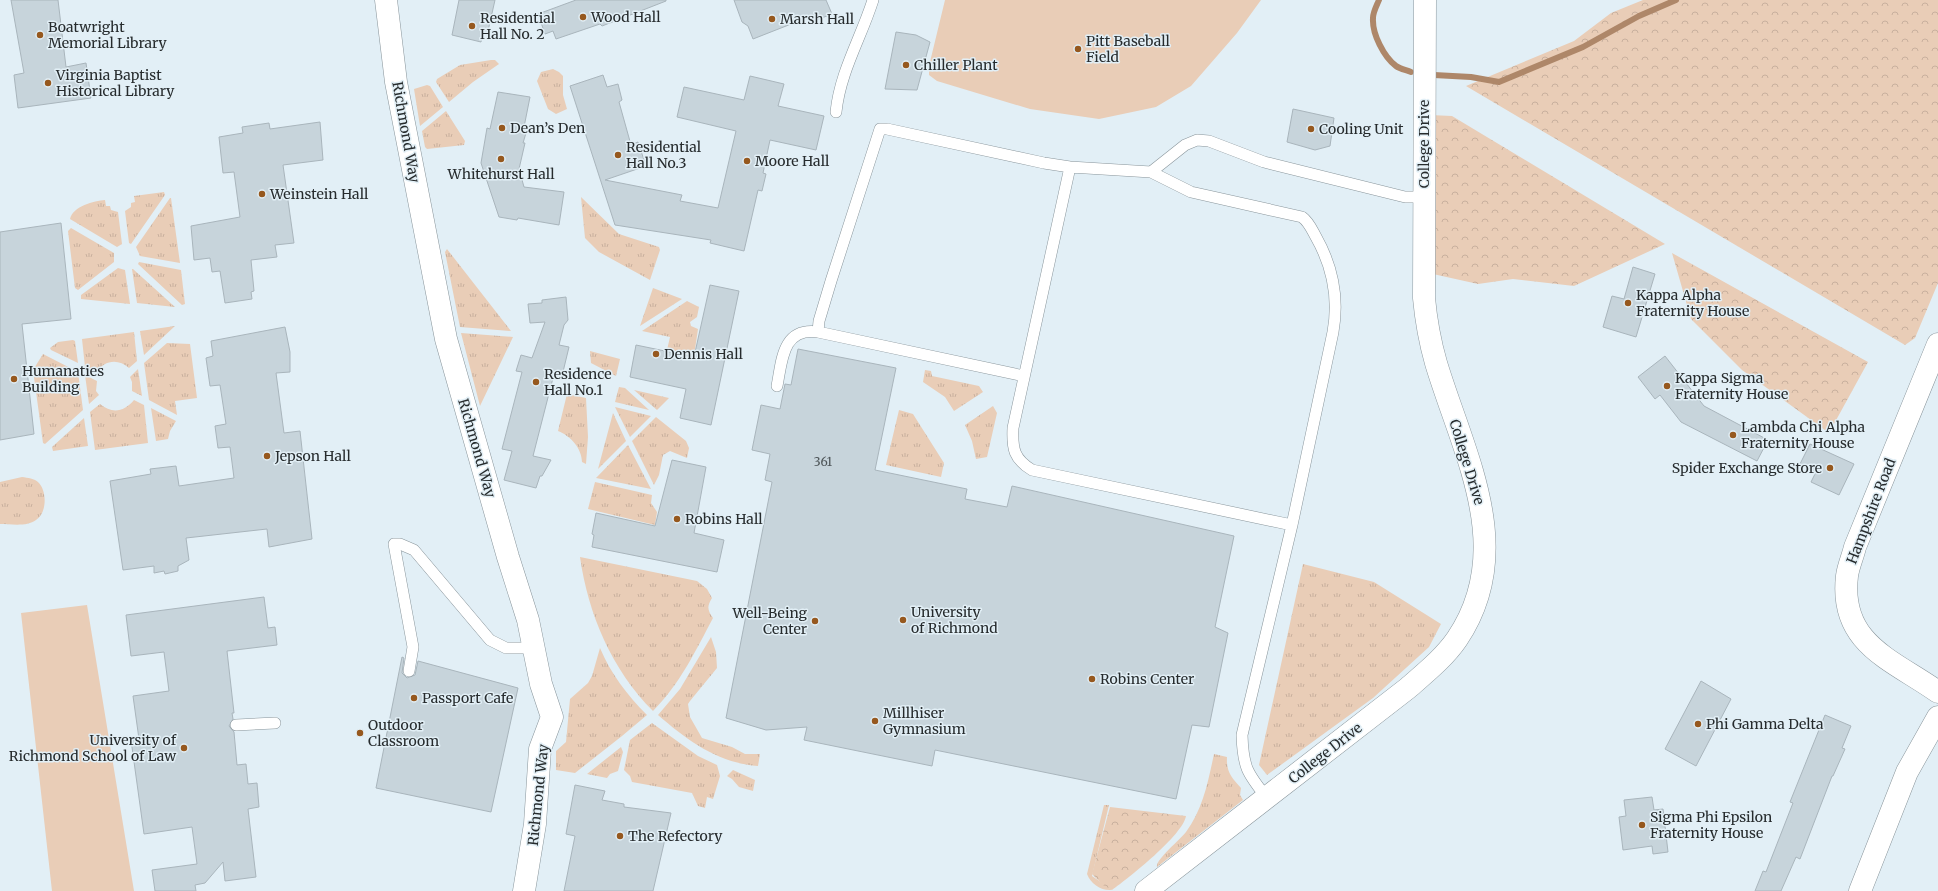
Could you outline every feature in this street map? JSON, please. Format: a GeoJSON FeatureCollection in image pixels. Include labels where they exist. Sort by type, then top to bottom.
{"type":"FeatureCollection","features":[{"type":"Feature","properties":{"kind":"street","name":"Richmond Way"},"geometry":{"type":"LineString","coordinates":[[386,0],[396,82],[446,339],[508,556],[528,620],[540,684],[552,717],[540,749],[535,824],[524,891]]}},
{"type":"Feature","properties":{"kind":"street","name":"College Drive"},"geometry":{"type":"LineString","coordinates":[[1146,891],[1408,688],[1439,661],[1457,639],[1480,592],[1484,544],[1482,514],[1478,491],[1436,362],[1427,323],[1424,298],[1425,0]]}},
{"type":"Feature","properties":{"kind":"street","name":"Hampshire Road"},"geometry":{"type":"LineString","coordinates":[[1938,344],[1855,547],[1847,576],[1846,599],[1849,614],[1856,630],[1870,646],[1938,692]]}},
{"type":"Feature","properties":{"kind":"street"},"geometry":{"type":"LineString","coordinates":[[1860,891],[1906,772],[1938,717]]}},
{"type":"Feature","properties":{"kind":"lane"},"geometry":{"type":"LineString","coordinates":[[836,112],[838,95],[846,66],[865,25],[873,0]]}},
{"type":"Feature","properties":{"kind":"lane"},"geometry":{"type":"LineString","coordinates":[[818,332],[819,322],[835,266],[880,129],[887,129],[1044,163],[1070,167],[1151,172],[1191,192],[1302,217],[1308,221],[1326,254],[1336,300],[1336,314],[1292,525],[1242,735],[1244,764],[1250,776],[1267,798]]}},
{"type":"Feature","properties":{"kind":"lane"},"geometry":{"type":"LineString","coordinates":[[1151,172],[1185,145],[1197,140],[1210,141],[1271,164],[1405,197],[1424,197]]}},
{"type":"Feature","properties":{"kind":"lane"},"geometry":{"type":"LineString","coordinates":[[1070,167],[1013,428],[1012,442],[1015,455],[1021,463],[1032,470],[1292,525]]}},
{"type":"Feature","properties":{"kind":"lane"},"geometry":{"type":"LineString","coordinates":[[777,386],[785,350],[789,340],[801,332],[818,332],[1024,376]]}},
{"type":"Feature","properties":{"kind":"lane"},"geometry":{"type":"LineString","coordinates":[[409,671],[413,647],[394,544],[400,544],[414,550],[490,640],[506,648],[534,648]]}},
{"type":"Feature","properties":{"kind":"lane"},"geometry":{"type":"LineString","coordinates":[[236,725],[275,723]]}},
{"type":"Feature","properties":{"kind":"green space","name":"Pitt Baseball Field"},"geometry":{"type":"Polygon","coordinates":[[[945,0],[1261,0],[1237,33],[1191,86],[1156,107],[1099,119],[1030,109],[937,81],[929,75],[929,66],[945,0]]]}},
{"type":"Feature","properties":{"kind":"green space"},"geometry":{"type":"Polygon","coordinates":[[[1643,0],[1938,0],[1938,283],[1915,338],[1905,345],[1466,86],[1574,41],[1611,13],[1643,0]]]}},
{"type":"Feature","properties":{"kind":"green space"},"geometry":{"type":"Polygon","coordinates":[[[495,60],[499,64],[473,82],[449,102],[436,82],[437,79],[460,65],[495,60]]]}},
{"type":"Feature","properties":{"kind":"green space"},"geometry":{"type":"Polygon","coordinates":[[[553,69],[563,76],[563,95],[567,109],[556,114],[548,109],[537,81],[541,72],[553,69]]]}},
{"type":"Feature","properties":{"kind":"green space"},"geometry":{"type":"Polygon","coordinates":[[[427,85],[430,86],[443,107],[420,126],[414,89],[427,85]]]}},
{"type":"Feature","properties":{"kind":"green space"},"geometry":{"type":"Polygon","coordinates":[[[446,111],[465,141],[464,145],[427,149],[425,147],[422,131],[446,111]]]}},
{"type":"Feature","properties":{"kind":"green space"},"geometry":{"type":"Polygon","coordinates":[[[1430,115],[1452,116],[1665,244],[1574,286],[1513,279],[1478,284],[1433,274],[1430,115]]]}},
{"type":"Feature","properties":{"kind":"green space"},"geometry":{"type":"Polygon","coordinates":[[[164,192],[165,195],[131,244],[129,243],[125,211],[131,207],[131,203],[135,202],[134,196],[164,192]]]}},
{"type":"Feature","properties":{"kind":"green space"},"geometry":{"type":"Polygon","coordinates":[[[581,197],[619,234],[659,247],[660,250],[650,280],[599,252],[585,238],[581,197]]]}},
{"type":"Feature","properties":{"kind":"green space"},"geometry":{"type":"Polygon","coordinates":[[[170,198],[180,263],[140,256],[136,247],[170,198]]]}},
{"type":"Feature","properties":{"kind":"green space"},"geometry":{"type":"Polygon","coordinates":[[[105,200],[106,206],[110,206],[111,210],[118,212],[122,244],[117,247],[70,219],[75,211],[84,205],[105,200]]]}},
{"type":"Feature","properties":{"kind":"green space"},"geometry":{"type":"Polygon","coordinates":[[[71,228],[114,253],[114,262],[78,290],[75,288],[68,231],[71,228]]]}},
{"type":"Feature","properties":{"kind":"green space"},"geometry":{"type":"Polygon","coordinates":[[[447,249],[511,331],[460,327],[445,252],[447,249]]]}},
{"type":"Feature","properties":{"kind":"green space"},"geometry":{"type":"Polygon","coordinates":[[[1672,253],[1868,362],[1829,433],[1742,370],[1691,319],[1672,253]]]}},
{"type":"Feature","properties":{"kind":"green space"},"geometry":{"type":"Polygon","coordinates":[[[139,262],[181,270],[185,304],[182,305],[138,264],[139,262]]]}},
{"type":"Feature","properties":{"kind":"green space"},"geometry":{"type":"Polygon","coordinates":[[[118,268],[125,270],[130,304],[81,299],[81,295],[118,268]]]}},
{"type":"Feature","properties":{"kind":"green space"},"geometry":{"type":"Polygon","coordinates":[[[133,269],[175,307],[137,303],[133,269]]]}},
{"type":"Feature","properties":{"kind":"green space"},"geometry":{"type":"Polygon","coordinates":[[[653,288],[682,299],[640,326],[653,288]]]}},
{"type":"Feature","properties":{"kind":"green space"},"geometry":{"type":"Polygon","coordinates":[[[687,301],[699,307],[697,317],[690,322],[691,326],[698,329],[694,356],[667,350],[670,337],[642,331],[687,301]]]}},
{"type":"Feature","properties":{"kind":"green space"},"geometry":{"type":"Polygon","coordinates":[[[175,326],[144,355],[140,331],[175,326]]]}},
{"type":"Feature","properties":{"kind":"green space"},"geometry":{"type":"Polygon","coordinates":[[[134,332],[137,361],[129,368],[120,363],[111,362],[103,365],[96,373],[85,367],[82,339],[134,332]]]}},
{"type":"Feature","properties":{"kind":"green space"},"geometry":{"type":"Polygon","coordinates":[[[461,333],[513,337],[480,406],[461,333]]]}},
{"type":"Feature","properties":{"kind":"green space"},"geometry":{"type":"Polygon","coordinates":[[[75,341],[78,363],[51,350],[50,348],[58,342],[75,341]]]}},
{"type":"Feature","properties":{"kind":"green space"},"geometry":{"type":"Polygon","coordinates":[[[167,343],[190,344],[197,398],[175,401],[177,415],[149,400],[144,363],[167,343]]]}},
{"type":"Feature","properties":{"kind":"green space"},"geometry":{"type":"Polygon","coordinates":[[[590,351],[620,359],[616,376],[591,363],[590,351]]]}},
{"type":"Feature","properties":{"kind":"green space"},"geometry":{"type":"Polygon","coordinates":[[[43,354],[78,372],[83,410],[45,444],[43,443],[33,370],[43,354]]]}},
{"type":"Feature","properties":{"kind":"green space"},"geometry":{"type":"Polygon","coordinates":[[[138,369],[142,396],[132,391],[132,382],[130,377],[138,369]]]}},
{"type":"Feature","properties":{"kind":"green space"},"geometry":{"type":"Polygon","coordinates":[[[925,370],[931,371],[932,376],[979,386],[983,392],[954,411],[945,397],[923,382],[925,370]]]}},
{"type":"Feature","properties":{"kind":"green space"},"geometry":{"type":"Polygon","coordinates":[[[85,375],[97,381],[96,391],[99,395],[89,404],[85,375]]]}},
{"type":"Feature","properties":{"kind":"green space"},"geometry":{"type":"Polygon","coordinates":[[[619,387],[625,388],[649,410],[615,402],[619,387]]]}},
{"type":"Feature","properties":{"kind":"green space"},"geometry":{"type":"Polygon","coordinates":[[[634,390],[669,398],[657,410],[634,390]]]}},
{"type":"Feature","properties":{"kind":"green space"},"geometry":{"type":"Polygon","coordinates":[[[567,394],[586,398],[588,437],[586,464],[582,462],[582,457],[575,444],[567,436],[558,431],[567,394]]]}},
{"type":"Feature","properties":{"kind":"green space"},"geometry":{"type":"Polygon","coordinates":[[[134,400],[144,405],[148,443],[95,450],[90,412],[100,404],[113,410],[122,409],[134,400]]]}},
{"type":"Feature","properties":{"kind":"green space"},"geometry":{"type":"Polygon","coordinates":[[[993,406],[997,413],[987,457],[976,459],[972,441],[965,425],[993,406]]]}},
{"type":"Feature","properties":{"kind":"green space"},"geometry":{"type":"Polygon","coordinates":[[[615,407],[651,416],[630,437],[615,407]]]}},
{"type":"Feature","properties":{"kind":"green space"},"geometry":{"type":"Polygon","coordinates":[[[151,408],[176,421],[170,431],[168,439],[156,441],[151,408]]]}},
{"type":"Feature","properties":{"kind":"green space"},"geometry":{"type":"Polygon","coordinates":[[[899,410],[913,414],[944,463],[941,477],[886,465],[899,410]]]}},
{"type":"Feature","properties":{"kind":"green space"},"geometry":{"type":"Polygon","coordinates":[[[613,413],[626,441],[598,469],[613,413]]]}},
{"type":"Feature","properties":{"kind":"green space"},"geometry":{"type":"Polygon","coordinates":[[[656,417],[686,441],[689,448],[687,458],[670,451],[663,455],[659,475],[654,485],[632,441],[656,417]]]}},
{"type":"Feature","properties":{"kind":"green space"},"geometry":{"type":"Polygon","coordinates":[[[84,418],[88,446],[53,451],[52,447],[84,418]]]}},
{"type":"Feature","properties":{"kind":"green space"},"geometry":{"type":"Polygon","coordinates":[[[628,445],[651,489],[596,478],[628,445]]]}},
{"type":"Feature","properties":{"kind":"green space"},"geometry":{"type":"Polygon","coordinates":[[[22,477],[35,480],[42,487],[45,502],[42,513],[40,517],[28,524],[0,524],[0,482],[22,477]]]}},
{"type":"Feature","properties":{"kind":"green space"},"geometry":{"type":"Polygon","coordinates":[[[595,482],[652,495],[651,503],[657,512],[655,525],[588,509],[595,482]]]}},
{"type":"Feature","properties":{"kind":"green space"},"geometry":{"type":"Polygon","coordinates":[[[580,557],[697,581],[707,589],[712,598],[708,608],[713,618],[694,654],[679,678],[663,701],[653,711],[625,678],[604,640],[589,599],[580,557]]]}},
{"type":"Feature","properties":{"kind":"green space"},"geometry":{"type":"Polygon","coordinates":[[[1303,564],[1374,582],[1441,624],[1429,647],[1373,698],[1267,775],[1259,765],[1303,564]]]}},
{"type":"Feature","properties":{"kind":"green space"},"geometry":{"type":"Polygon","coordinates":[[[87,605],[134,891],[52,891],[21,613],[87,605]]]}},
{"type":"Feature","properties":{"kind":"green space"},"geometry":{"type":"Polygon","coordinates":[[[711,637],[716,652],[717,668],[688,704],[690,717],[702,738],[732,747],[745,754],[760,754],[758,766],[730,760],[704,749],[681,734],[658,715],[680,689],[711,637]]]}},
{"type":"Feature","properties":{"kind":"green space"},"geometry":{"type":"Polygon","coordinates":[[[600,648],[609,667],[620,684],[647,715],[575,773],[556,770],[556,751],[566,742],[570,699],[588,683],[592,676],[600,648]]]}},
{"type":"Feature","properties":{"kind":"green space"},"geometry":{"type":"Polygon","coordinates":[[[652,723],[698,756],[717,765],[720,776],[713,799],[707,797],[705,808],[698,806],[692,793],[632,782],[630,776],[624,770],[630,740],[652,723]]]}},
{"type":"Feature","properties":{"kind":"green space"},"geometry":{"type":"Polygon","coordinates":[[[621,747],[623,752],[618,771],[610,774],[607,778],[587,774],[621,747]]]}},
{"type":"Feature","properties":{"kind":"green space"},"geometry":{"type":"Polygon","coordinates":[[[1214,754],[1227,757],[1229,771],[1232,778],[1241,788],[1240,795],[1243,800],[1157,867],[1157,864],[1164,855],[1186,832],[1197,814],[1204,795],[1214,754]]]}},
{"type":"Feature","properties":{"kind":"green space"},"geometry":{"type":"Polygon","coordinates":[[[733,770],[755,780],[753,791],[739,787],[727,776],[733,770]]]}},
{"type":"Feature","properties":{"kind":"green space"},"geometry":{"type":"Polygon","coordinates":[[[1104,805],[1109,805],[1092,876],[1112,890],[1100,888],[1091,881],[1087,874],[1104,805]]]}},
{"type":"Feature","properties":{"kind":"green space"},"geometry":{"type":"Polygon","coordinates":[[[1110,807],[1186,816],[1183,824],[1166,845],[1112,890],[1103,885],[1092,874],[1110,807]]]}},
{"type":"Feature","properties":{"kind":"building","name":"Boatwright Memorial Library"},"geometry":{"type":"Polygon","coordinates":[[[11,0],[58,0],[66,67],[86,63],[91,98],[18,108],[14,75],[24,73],[11,0]]]}},
{"type":"Feature","properties":{"kind":"building","name":"Residential Hall No. 2"},"geometry":{"type":"Polygon","coordinates":[[[459,0],[495,0],[488,31],[483,31],[481,42],[452,35],[459,0]]]}},
{"type":"Feature","properties":{"kind":"building","name":"Wood Hall"},"geometry":{"type":"Polygon","coordinates":[[[576,0],[666,1],[602,26],[600,24],[556,39],[553,31],[545,34],[538,14],[576,0]]]}},
{"type":"Feature","properties":{"kind":"building","name":"Marsh Hall"},"geometry":{"type":"Polygon","coordinates":[[[734,0],[826,0],[832,14],[811,22],[809,17],[753,39],[748,26],[742,22],[734,0]]]}},
{"type":"Feature","properties":{"kind":"building","name":"Chiller Plant"},"geometry":{"type":"Polygon","coordinates":[[[896,32],[916,35],[930,42],[917,90],[885,89],[896,32]]]}},
{"type":"Feature","properties":{"kind":"building"},"geometry":{"type":"Polygon","coordinates":[[[603,75],[607,87],[618,84],[622,100],[619,102],[631,145],[638,142],[646,166],[605,180],[682,195],[680,201],[718,208],[736,131],[677,117],[684,87],[744,100],[750,76],[784,84],[778,106],[824,116],[816,150],[770,140],[763,173],[766,174],[762,191],[758,190],[744,251],[710,243],[711,240],[615,225],[570,86],[603,75]]]}},
{"type":"Feature","properties":{"kind":"building","name":"Whitehurst Hall"},"geometry":{"type":"Polygon","coordinates":[[[498,92],[530,97],[523,132],[526,133],[523,143],[525,143],[519,169],[524,187],[564,192],[559,225],[518,218],[517,220],[499,217],[481,163],[487,128],[490,129],[498,92]]]}},
{"type":"Feature","properties":{"kind":"building","name":"Cooling Unit"},"geometry":{"type":"Polygon","coordinates":[[[1293,109],[1334,118],[1330,146],[1315,150],[1287,142],[1293,109]]]}},
{"type":"Feature","properties":{"kind":"building","name":"Weinstein Hall"},"geometry":{"type":"Polygon","coordinates":[[[320,122],[323,160],[283,165],[294,243],[275,245],[277,257],[251,260],[254,291],[251,292],[252,299],[225,303],[220,271],[212,272],[210,258],[194,260],[191,226],[240,217],[234,172],[223,173],[219,137],[243,133],[242,127],[269,123],[270,129],[320,122]]]}},
{"type":"Feature","properties":{"kind":"building","name":"Humanaties Building"},"geometry":{"type":"Polygon","coordinates":[[[61,223],[71,319],[22,324],[34,434],[0,440],[0,232],[61,223]]]}},
{"type":"Feature","properties":{"kind":"building","name":"Kappa Alpha Fraternity House"},"geometry":{"type":"Polygon","coordinates":[[[1633,267],[1655,274],[1636,337],[1603,327],[1612,296],[1624,299],[1633,267]]]}},
{"type":"Feature","properties":{"kind":"building","name":"Dennis Hall"},"geometry":{"type":"Polygon","coordinates":[[[710,285],[739,291],[711,425],[680,418],[686,389],[630,377],[636,345],[694,357],[710,285]]]}},
{"type":"Feature","properties":{"kind":"building","name":"Residence Hall No.1"},"geometry":{"type":"Polygon","coordinates":[[[566,297],[568,320],[564,325],[559,345],[569,347],[562,376],[554,374],[533,456],[551,460],[542,476],[540,476],[536,488],[504,480],[512,451],[502,449],[522,372],[516,371],[521,355],[532,358],[545,322],[530,323],[528,304],[542,303],[542,300],[566,297]]]}},
{"type":"Feature","properties":{"kind":"building","name":"Jepson Hall"},"geometry":{"type":"Polygon","coordinates":[[[285,327],[290,352],[290,372],[276,373],[284,433],[300,431],[312,539],[269,547],[267,529],[186,538],[189,560],[178,566],[178,571],[165,574],[164,571],[154,573],[154,566],[123,570],[110,481],[151,474],[150,469],[176,466],[179,486],[234,478],[230,447],[218,448],[215,426],[226,424],[220,385],[210,386],[206,358],[213,356],[211,341],[285,327]]]}},
{"type":"Feature","properties":{"kind":"building"},"geometry":{"type":"Polygon","coordinates":[[[798,349],[896,368],[875,470],[967,489],[965,499],[1007,507],[1012,486],[1234,536],[1215,627],[1228,633],[1209,727],[1192,725],[1176,799],[935,750],[932,766],[804,740],[807,727],[766,730],[726,718],[772,482],[765,480],[770,454],[752,450],[761,405],[780,409],[785,384],[791,385],[798,349]]]}},
{"type":"Feature","properties":{"kind":"building"},"geometry":{"type":"Polygon","coordinates":[[[1665,356],[1704,406],[1768,440],[1757,461],[1681,422],[1660,395],[1655,399],[1638,377],[1665,356]]]}},
{"type":"Feature","properties":{"kind":"building","name":"Spider Exchange Store"},"geometry":{"type":"Polygon","coordinates":[[[1810,444],[1854,464],[1839,495],[1811,482],[1816,472],[1800,464],[1810,444]]]}},
{"type":"Feature","properties":{"kind":"building","name":"Robins Hall"},"geometry":{"type":"Polygon","coordinates":[[[672,460],[706,467],[694,533],[724,540],[717,572],[592,547],[594,535],[592,534],[596,513],[655,526],[672,460]]]}},
{"type":"Feature","properties":{"kind":"building","name":"University of Richmond School of Law"},"geometry":{"type":"Polygon","coordinates":[[[264,597],[268,628],[275,627],[277,645],[227,651],[234,713],[232,713],[233,719],[229,726],[234,732],[237,765],[246,764],[248,784],[257,783],[259,807],[248,809],[256,877],[225,881],[223,862],[205,883],[195,885],[196,891],[155,891],[152,870],[197,864],[192,827],[144,834],[131,740],[139,739],[133,696],[169,691],[164,652],[131,656],[126,615],[264,597]]]}},
{"type":"Feature","properties":{"kind":"building"},"geometry":{"type":"Polygon","coordinates":[[[402,657],[404,658],[402,673],[407,678],[415,675],[418,661],[518,688],[491,812],[376,788],[402,657]]]}},
{"type":"Feature","properties":{"kind":"building","name":"Phi Gamma Delta"},"geometry":{"type":"Polygon","coordinates":[[[1701,681],[1731,699],[1696,766],[1665,749],[1701,681]]]}},
{"type":"Feature","properties":{"kind":"building"},"geometry":{"type":"Polygon","coordinates":[[[1825,715],[1851,726],[1842,748],[1845,749],[1832,776],[1800,859],[1796,857],[1781,891],[1755,891],[1763,871],[1766,872],[1793,803],[1790,802],[1825,715]]]}},
{"type":"Feature","properties":{"kind":"building","name":"The Refectory"},"geometry":{"type":"Polygon","coordinates":[[[575,785],[605,791],[602,800],[624,804],[624,807],[671,813],[653,891],[564,891],[575,836],[566,834],[575,785]]]}},
{"type":"Feature","properties":{"kind":"building","name":"Sigma Phi Epsilon Fraternity House"},"geometry":{"type":"Polygon","coordinates":[[[1652,797],[1654,810],[1663,809],[1668,852],[1653,854],[1652,846],[1623,850],[1619,817],[1626,816],[1624,800],[1652,797]]]}},
{"type":"Feature","properties":{"kind":"waterway"},"geometry":{"type":"LineString","coordinates":[[1379,0],[1374,11],[1373,24],[1374,31],[1380,45],[1387,57],[1396,66],[1411,72]]}},
{"type":"Feature","properties":{"kind":"waterway"},"geometry":{"type":"LineString","coordinates":[[1434,75],[1471,77],[1499,82],[1583,47],[1639,16],[1676,0]]}},
{"type":"Feature","properties":{"kind":"place","name":"Wood Hall"},"geometry":{"type":"Point","coordinates":[583,17]}},
{"type":"Feature","properties":{"kind":"place","name":"Marsh Hall"},"geometry":{"type":"Point","coordinates":[772,19]}},
{"type":"Feature","properties":{"kind":"place","name":"Residential Hall No. 2"},"geometry":{"type":"Point","coordinates":[472,26]}},
{"type":"Feature","properties":{"kind":"place","name":"Boatwright Memorial Library"},"geometry":{"type":"Point","coordinates":[40,35]}},
{"type":"Feature","properties":{"kind":"place","name":"Pitt Baseball Field"},"geometry":{"type":"Point","coordinates":[1078,49]}},
{"type":"Feature","properties":{"kind":"place","name":"Chiller Plant"},"geometry":{"type":"Point","coordinates":[906,65]}},
{"type":"Feature","properties":{"kind":"place","name":"Virginia Baptist Historical Library"},"geometry":{"type":"Point","coordinates":[48,83]}},
{"type":"Feature","properties":{"kind":"place","name":"Dean’s Den"},"geometry":{"type":"Point","coordinates":[502,128]}},
{"type":"Feature","properties":{"kind":"place","name":"Cooling Unit"},"geometry":{"type":"Point","coordinates":[1311,129]}},
{"type":"Feature","properties":{"kind":"place","name":"Residential Hall No.3"},"geometry":{"type":"Point","coordinates":[618,155]}},
{"type":"Feature","properties":{"kind":"place","name":"Whitehurst Hall"},"geometry":{"type":"Point","coordinates":[501,159]}},
{"type":"Feature","properties":{"kind":"place","name":"Moore Hall"},"geometry":{"type":"Point","coordinates":[747,161]}},
{"type":"Feature","properties":{"kind":"place","name":"Weinstein Hall"},"geometry":{"type":"Point","coordinates":[262,194]}},
{"type":"Feature","properties":{"kind":"place","name":"Kappa Alpha Fraternity House"},"geometry":{"type":"Point","coordinates":[1628,303]}},
{"type":"Feature","properties":{"kind":"place","name":"Dennis Hall"},"geometry":{"type":"Point","coordinates":[656,354]}},
{"type":"Feature","properties":{"kind":"place","name":"Humanaties Building"},"geometry":{"type":"Point","coordinates":[14,379]}},
{"type":"Feature","properties":{"kind":"place","name":"Residence Hall No.1"},"geometry":{"type":"Point","coordinates":[536,382]}},
{"type":"Feature","properties":{"kind":"place","name":"Kappa Sigma Fraternity House"},"geometry":{"type":"Point","coordinates":[1667,386]}},
{"type":"Feature","properties":{"kind":"place","name":"Lambda Chi Alpha Fraternity House"},"geometry":{"type":"Point","coordinates":[1733,435]}},
{"type":"Feature","properties":{"kind":"place","name":"Jepson Hall"},"geometry":{"type":"Point","coordinates":[267,456]}},
{"type":"Feature","properties":{"kind":"place","name":"Spider Exchange Store"},"geometry":{"type":"Point","coordinates":[1830,468]}},
{"type":"Feature","properties":{"kind":"place","name":"Robins Hall"},"geometry":{"type":"Point","coordinates":[677,519]}},
{"type":"Feature","properties":{"kind":"place","name":"University of Richmond"},"geometry":{"type":"Point","coordinates":[903,620]}},
{"type":"Feature","properties":{"kind":"place","name":"Well-Being Center"},"geometry":{"type":"Point","coordinates":[815,621]}},
{"type":"Feature","properties":{"kind":"place","name":"Robins Center"},"geometry":{"type":"Point","coordinates":[1092,679]}},
{"type":"Feature","properties":{"kind":"place","name":"Passport Cafe"},"geometry":{"type":"Point","coordinates":[414,698]}},
{"type":"Feature","properties":{"kind":"place","name":"Millhiser Gymnasium"},"geometry":{"type":"Point","coordinates":[875,721]}},
{"type":"Feature","properties":{"kind":"place","name":"Phi Gamma Delta"},"geometry":{"type":"Point","coordinates":[1698,724]}},
{"type":"Feature","properties":{"kind":"place","name":"Outdoor Classroom"},"geometry":{"type":"Point","coordinates":[360,733]}},
{"type":"Feature","properties":{"kind":"place","name":"University of Richmond School of Law"},"geometry":{"type":"Point","coordinates":[184,748]}},
{"type":"Feature","properties":{"kind":"place","name":"Sigma Phi Epsilon Fraternity House"},"geometry":{"type":"Point","coordinates":[1642,825]}},
{"type":"Feature","properties":{"kind":"place","name":"The Refectory"},"geometry":{"type":"Point","coordinates":[620,836]}}]}
